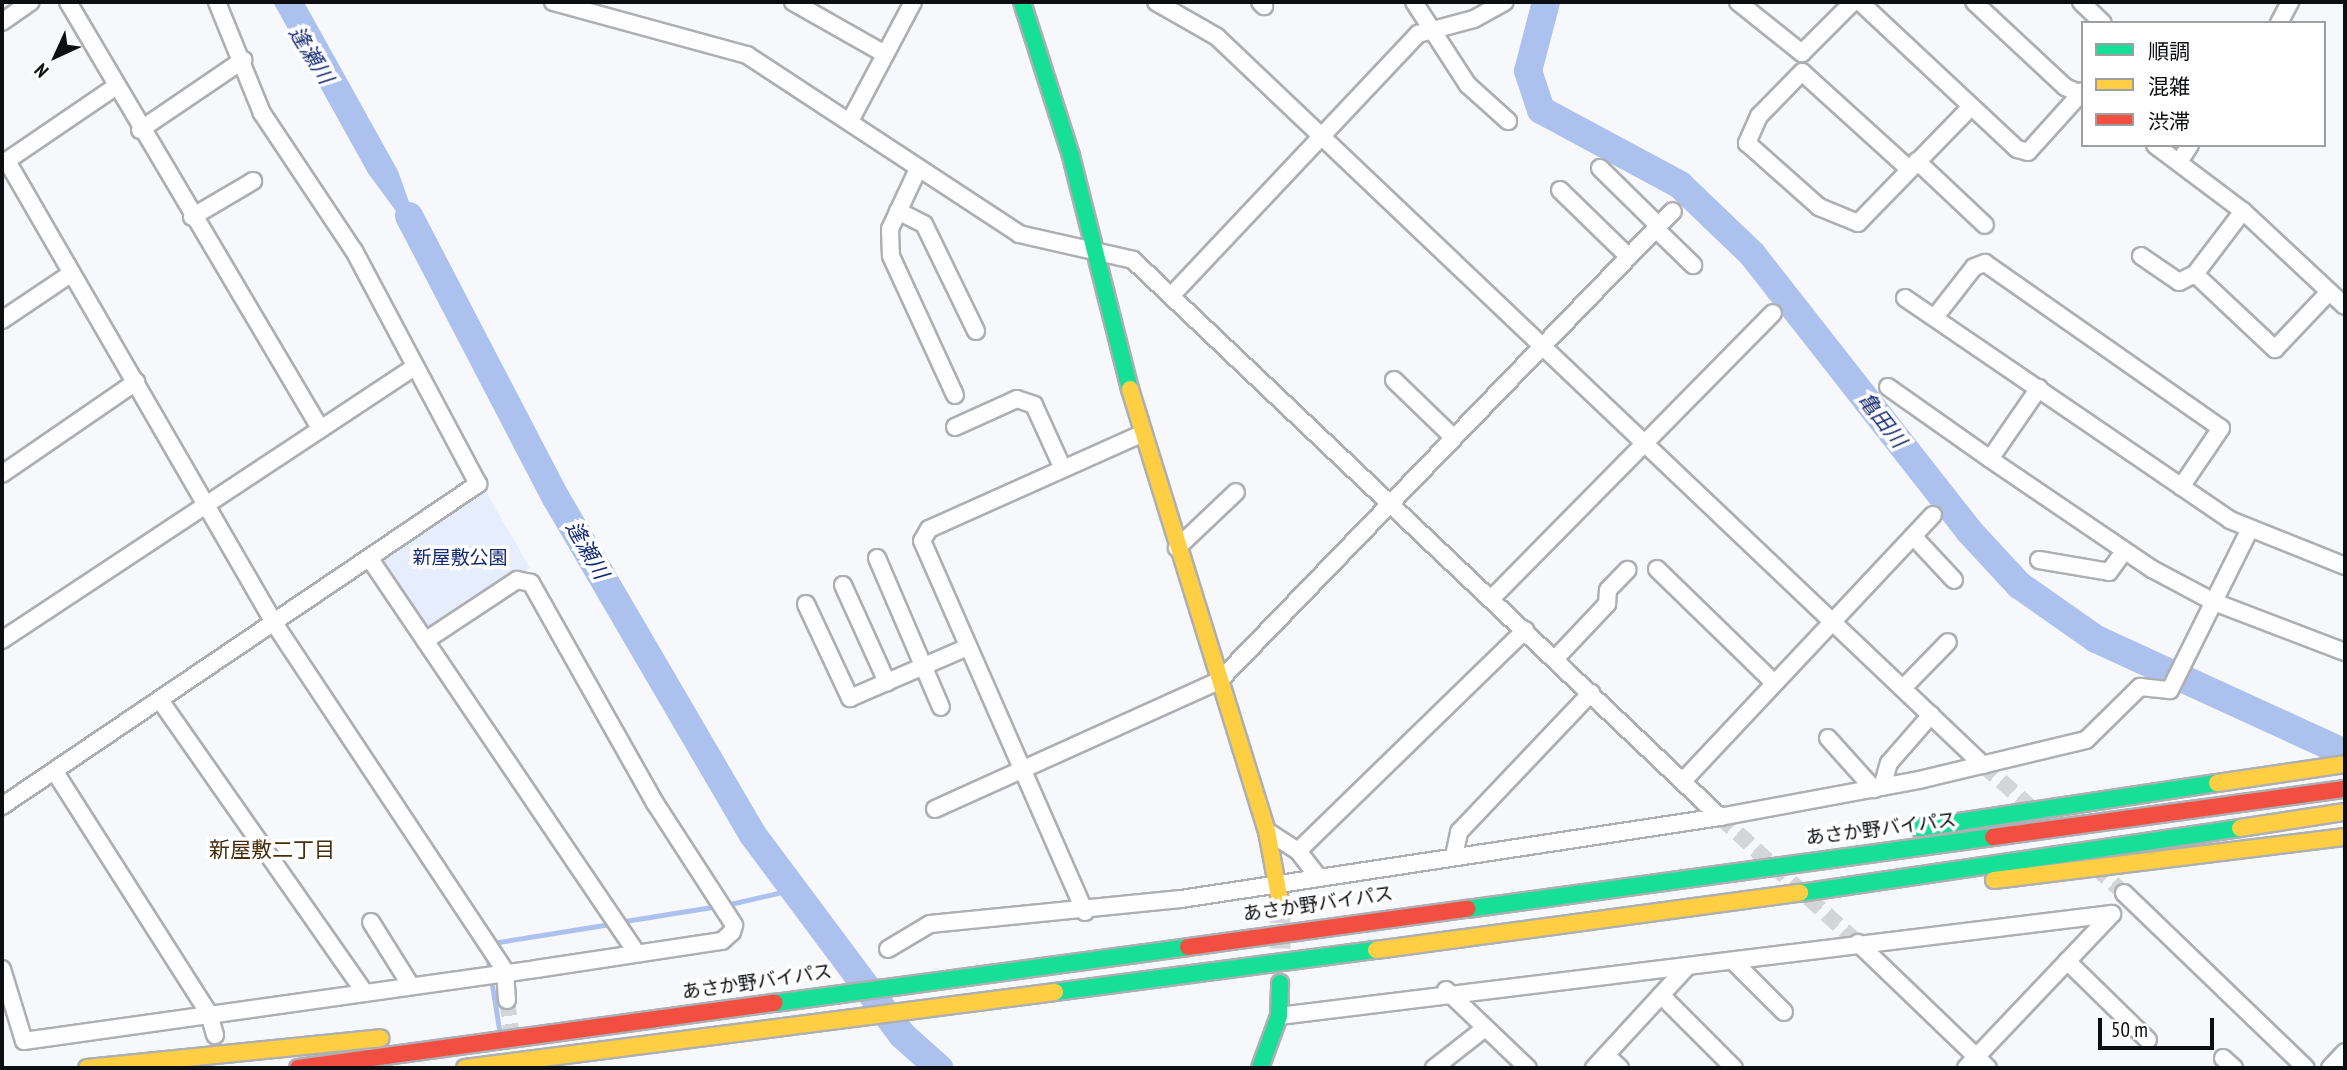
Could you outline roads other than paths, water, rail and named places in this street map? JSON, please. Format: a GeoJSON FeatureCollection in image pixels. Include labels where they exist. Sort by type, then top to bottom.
{"type":"FeatureCollection","features":[{"type":"Feature","properties":{"kind":"main road"},"geometry":{"type":"LineString","coordinates":[[1021,2],[1094,250],[1142,434],[1267,831],[1280,901]]}},
{"type":"Feature","properties":{"kind":"main road"},"geometry":{"type":"LineString","coordinates":[[1795,860],[1855,841],[2025,808],[2345,764]]}},
{"type":"Feature","properties":{"kind":"main road","name":"あさか野バイパス"},"geometry":{"type":"LineString","coordinates":[[298,1068],[477,1041],[1795,860],[2345,789]]}},
{"type":"Feature","properties":{"kind":"main road"},"geometry":{"type":"LineString","coordinates":[[465,1068],[938,1004],[1678,911],[2345,812]]}},
{"type":"Feature","properties":{"kind":"main road"},"geometry":{"type":"LineString","coordinates":[[1678,911],[2117,870],[2345,837]]}},
{"type":"Feature","properties":{"kind":"main road"},"geometry":{"type":"LineString","coordinates":[[1260,1068],[1279,1016],[1280,983]]}},
{"type":"Feature","properties":{"kind":"main road"},"geometry":{"type":"LineString","coordinates":[[87,1068],[423,1034],[477,1041]]}},
{"type":"Feature","properties":{"kind":"street"},"geometry":{"type":"LineString","coordinates":[[2,22],[31,2]]}},
{"type":"Feature","properties":{"kind":"street"},"geometry":{"type":"LineString","coordinates":[[68,2],[115,88],[321,429]]}},
{"type":"Feature","properties":{"kind":"street"},"geometry":{"type":"LineString","coordinates":[[2,806],[276,626],[478,484],[354,251],[262,113],[243,60],[217,2]]}},
{"type":"Feature","properties":{"kind":"street"},"geometry":{"type":"LineString","coordinates":[[553,2],[747,55],[1027,238],[1133,260],[1720,817]]}},
{"type":"Feature","properties":{"kind":"street"},"geometry":{"type":"LineString","coordinates":[[849,121],[913,2]]}},
{"type":"Feature","properties":{"kind":"street"},"geometry":{"type":"LineString","coordinates":[[1414,2],[1468,85],[1508,121]]}},
{"type":"Feature","properties":{"kind":"street"},"geometry":{"type":"LineString","coordinates":[[1171,296],[1418,34],[1432,28],[1474,19],[1505,2]]}},
{"type":"Feature","properties":{"kind":"street"},"geometry":{"type":"LineString","coordinates":[[1738,2],[1802,53]]}},
{"type":"Feature","properties":{"kind":"street"},"geometry":{"type":"LineString","coordinates":[[1853,2],[1802,53],[1802,72],[1759,116],[1747,143],[1819,207],[1858,223],[1971,107]]}},
{"type":"Feature","properties":{"kind":"street"},"geometry":{"type":"LineString","coordinates":[[1860,2],[1971,107],[2028,152],[2081,95]]}},
{"type":"Feature","properties":{"kind":"street"},"geometry":{"type":"LineString","coordinates":[[1974,2],[2081,93]]}},
{"type":"Feature","properties":{"kind":"street"},"geometry":{"type":"LineString","coordinates":[[2081,2],[2101,21]]}},
{"type":"Feature","properties":{"kind":"street"},"geometry":{"type":"LineString","coordinates":[[2280,21],[2290,2]]}},
{"type":"Feature","properties":{"kind":"street"},"geometry":{"type":"LineString","coordinates":[[799,3],[885,54]]}},
{"type":"Feature","properties":{"kind":"street"},"geometry":{"type":"LineString","coordinates":[[1165,4],[1217,37],[1983,765]]}},
{"type":"Feature","properties":{"kind":"street"},"geometry":{"type":"LineString","coordinates":[[140,130],[243,60]]}},
{"type":"Feature","properties":{"kind":"street"},"geometry":{"type":"LineString","coordinates":[[1802,72],[1985,225]]}},
{"type":"Feature","properties":{"kind":"street"},"geometry":{"type":"LineString","coordinates":[[115,88],[4,163],[211,505],[276,626],[505,971],[508,1000]]}},
{"type":"Feature","properties":{"kind":"street"},"geometry":{"type":"LineString","coordinates":[[2158,147],[2243,211],[2345,306]]}},
{"type":"Feature","properties":{"kind":"street"},"geometry":{"type":"LineString","coordinates":[[2179,162],[2189,147]]}},
{"type":"Feature","properties":{"kind":"street"},"geometry":{"type":"LineString","coordinates":[[1600,168],[1693,265]]}},
{"type":"Feature","properties":{"kind":"street"},"geometry":{"type":"LineString","coordinates":[[918,169],[890,229],[891,256],[955,395]]}},
{"type":"Feature","properties":{"kind":"street"},"geometry":{"type":"LineString","coordinates":[[192,216],[253,181]]}},
{"type":"Feature","properties":{"kind":"street"},"geometry":{"type":"LineString","coordinates":[[1560,190],[1629,257]]}},
{"type":"Feature","properties":{"kind":"street"},"geometry":{"type":"LineString","coordinates":[[898,211],[924,223],[976,331]]}},
{"type":"Feature","properties":{"kind":"street"},"geometry":{"type":"LineString","coordinates":[[934,809],[1219,681],[1673,211]]}},
{"type":"Feature","properties":{"kind":"street"},"geometry":{"type":"LineString","coordinates":[[2141,256],[2179,282],[2195,274],[2243,211]]}},
{"type":"Feature","properties":{"kind":"street"},"geometry":{"type":"LineString","coordinates":[[1935,317],[1974,267],[1985,263],[2221,428],[2181,487]]}},
{"type":"Feature","properties":{"kind":"street"},"geometry":{"type":"LineString","coordinates":[[2,320],[72,273]]}},
{"type":"Feature","properties":{"kind":"street"},"geometry":{"type":"LineString","coordinates":[[2195,274],[2275,349],[2329,292]]}},
{"type":"Feature","properties":{"kind":"street"},"geometry":{"type":"LineString","coordinates":[[1905,298],[2249,531],[2345,566]]}},
{"type":"Feature","properties":{"kind":"street"},"geometry":{"type":"LineString","coordinates":[[1492,598],[1643,441],[1773,313]]}},
{"type":"Feature","properties":{"kind":"street"},"geometry":{"type":"LineString","coordinates":[[2,640],[211,505],[415,368]]}},
{"type":"Feature","properties":{"kind":"street"},"geometry":{"type":"LineString","coordinates":[[1394,380],[1454,438]]}},
{"type":"Feature","properties":{"kind":"street"},"geometry":{"type":"LineString","coordinates":[[2,474],[136,382]]}},
{"type":"Feature","properties":{"kind":"street"},"geometry":{"type":"LineString","coordinates":[[1888,387],[2123,553],[2214,602],[2345,652]]}},
{"type":"Feature","properties":{"kind":"street"},"geometry":{"type":"LineString","coordinates":[[1990,459],[2039,388]]}},
{"type":"Feature","properties":{"kind":"street"},"geometry":{"type":"LineString","coordinates":[[955,427],[1017,399],[1034,405],[1063,469]]}},
{"type":"Feature","properties":{"kind":"street"},"geometry":{"type":"LineString","coordinates":[[1085,912],[922,541],[929,529],[1142,434]]}},
{"type":"Feature","properties":{"kind":"street"},"geometry":{"type":"LineString","coordinates":[[1177,548],[1236,492]]}},
{"type":"Feature","properties":{"kind":"street"},"geometry":{"type":"LineString","coordinates":[[1683,781],[1772,681],[1933,515]]}},
{"type":"Feature","properties":{"kind":"street"},"geometry":{"type":"LineString","coordinates":[[888,949],[930,924],[1085,912],[1720,817],[1878,788],[2086,740],[2140,687],[2167,693],[2249,531]]}},
{"type":"Feature","properties":{"kind":"street"},"geometry":{"type":"LineString","coordinates":[[1913,537],[1954,580]]}},
{"type":"Feature","properties":{"kind":"street"},"geometry":{"type":"LineString","coordinates":[[2039,561],[2109,572],[2123,553]]}},
{"type":"Feature","properties":{"kind":"street"},"geometry":{"type":"LineString","coordinates":[[877,558],[941,707]]}},
{"type":"Feature","properties":{"kind":"street"},"geometry":{"type":"LineString","coordinates":[[370,559],[635,951]]}},
{"type":"Feature","properties":{"kind":"street"},"geometry":{"type":"LineString","coordinates":[[1657,569],[1772,681]]}},
{"type":"Feature","properties":{"kind":"street"},"geometry":{"type":"LineString","coordinates":[[1555,659],[1607,604],[1608,590],[1627,570]]}},
{"type":"Feature","properties":{"kind":"street"},"geometry":{"type":"LineString","coordinates":[[2,969],[24,1041],[365,993],[635,951],[722,941],[734,925],[615,736],[534,587],[516,580],[425,641]]}},
{"type":"Feature","properties":{"kind":"street"},"geometry":{"type":"LineString","coordinates":[[843,585],[887,682]]}},
{"type":"Feature","properties":{"kind":"street"},"geometry":{"type":"LineString","coordinates":[[806,604],[850,698],[968,647]]}},
{"type":"Feature","properties":{"kind":"street"},"geometry":{"type":"LineString","coordinates":[[1298,851],[1525,630]]}},
{"type":"Feature","properties":{"kind":"street"},"geometry":{"type":"LineString","coordinates":[[1903,688],[1948,642]]}},
{"type":"Feature","properties":{"kind":"street"},"geometry":{"type":"LineString","coordinates":[[1454,856],[1459,832],[1591,693]]}},
{"type":"Feature","properties":{"kind":"street"},"geometry":{"type":"LineString","coordinates":[[162,703],[365,993]]}},
{"type":"Feature","properties":{"kind":"street"},"geometry":{"type":"LineString","coordinates":[[1878,788],[1889,763],[1931,715]]}},
{"type":"Feature","properties":{"kind":"street"},"geometry":{"type":"LineString","coordinates":[[1828,738],[1878,788]]}},
{"type":"Feature","properties":{"kind":"street"},"geometry":{"type":"LineString","coordinates":[[55,772],[209,1014],[215,1035]]}},
{"type":"Feature","properties":{"kind":"street"},"geometry":{"type":"LineString","coordinates":[[1267,831],[1298,851],[1318,877]]}},
{"type":"Feature","properties":{"kind":"street"},"geometry":{"type":"LineString","coordinates":[[2124,893],[2140,914],[2306,1068]]}},
{"type":"Feature","properties":{"kind":"street"},"geometry":{"type":"LineString","coordinates":[[1279,1016],[1446,990],[1686,968],[1858,943],[2004,932],[2112,914],[2140,914]]}},
{"type":"Feature","properties":{"kind":"street"},"geometry":{"type":"LineString","coordinates":[[1858,943],[1977,1065],[2067,961],[2112,914]]}},
{"type":"Feature","properties":{"kind":"street"},"geometry":{"type":"LineString","coordinates":[[371,922],[411,986]]}},
{"type":"Feature","properties":{"kind":"street"},"geometry":{"type":"LineString","coordinates":[[1733,961],[1784,1012]]}},
{"type":"Feature","properties":{"kind":"street"},"geometry":{"type":"LineString","coordinates":[[2067,961],[2148,1040]]}},
{"type":"Feature","properties":{"kind":"street"},"geometry":{"type":"LineString","coordinates":[[1594,1068],[1686,968]]}},
{"type":"Feature","properties":{"kind":"street"},"geometry":{"type":"LineString","coordinates":[[1446,990],[1528,1068]]}},
{"type":"Feature","properties":{"kind":"street"},"geometry":{"type":"LineString","coordinates":[[1661,995],[1734,1068]]}},
{"type":"Feature","properties":{"kind":"street"},"geometry":{"type":"LineString","coordinates":[[1434,1068],[1485,1027]]}},
{"type":"Feature","properties":{"kind":"street"},"geometry":{"type":"LineString","coordinates":[[2330,1068],[2345,1052]]}},
{"type":"Feature","properties":{"kind":"street"},"geometry":{"type":"LineString","coordinates":[[1606,1055],[1620,1068]]}},
{"type":"Feature","properties":{"kind":"water"},"geometry":{"type":"Polygon","coordinates":[[[273,2],[304,2],[398,171],[428,255],[368,173],[273,2]]]}},
{"type":"Feature","properties":{"kind":"waterway","name":"亀田川"},"geometry":{"type":"LineString","coordinates":[[1546,2],[1528,71],[1541,110],[1680,185],[1752,254],[1969,531],[2019,585],[2096,639],[2345,753]]}},
{"type":"Feature","properties":{"kind":"waterway","name":"逢瀬川"},"geometry":{"type":"LineString","coordinates":[[409,216],[556,498],[753,835],[902,1035],[939,1068]]}},
{"type":"Feature","properties":{"kind":"waterway"},"geometry":{"type":"LineString","coordinates":[[726,905],[791,890]]}},
{"type":"Feature","properties":{"kind":"waterway"},"geometry":{"type":"LineString","coordinates":[[619,922],[718,906]]}},
{"type":"Feature","properties":{"kind":"waterway"},"geometry":{"type":"LineString","coordinates":[[492,943],[611,924]]}},
{"type":"Feature","properties":{"kind":"waterway"},"geometry":{"type":"LineString","coordinates":[[488,957],[500,1032]]}},
{"type":"Feature","properties":{"kind":"tunnel"},"geometry":{"type":"LineString","coordinates":[[1983,765],[2035,811]]}},
{"type":"Feature","properties":{"kind":"tunnel"},"geometry":{"type":"LineString","coordinates":[[1720,817],[1858,943]]}},
{"type":"Feature","properties":{"kind":"tunnel"},"geometry":{"type":"LineString","coordinates":[[2095,867],[2124,893]]}},
{"type":"Feature","properties":{"kind":"tunnel"},"geometry":{"type":"LineString","coordinates":[[1280,901],[1280,948]]}},
{"type":"Feature","properties":{"kind":"tunnel"},"geometry":{"type":"LineString","coordinates":[[507,1000],[513,1045]]}},
{"type":"Feature","properties":{"kind":"district","name":"新屋敷二丁目"},"geometry":{"type":"Point","coordinates":[272,850]}},
{"type":"Feature","properties":{"kind":"park label","name":"新屋敷公園"},"geometry":{"type":"Point","coordinates":[460,558]}}]}
